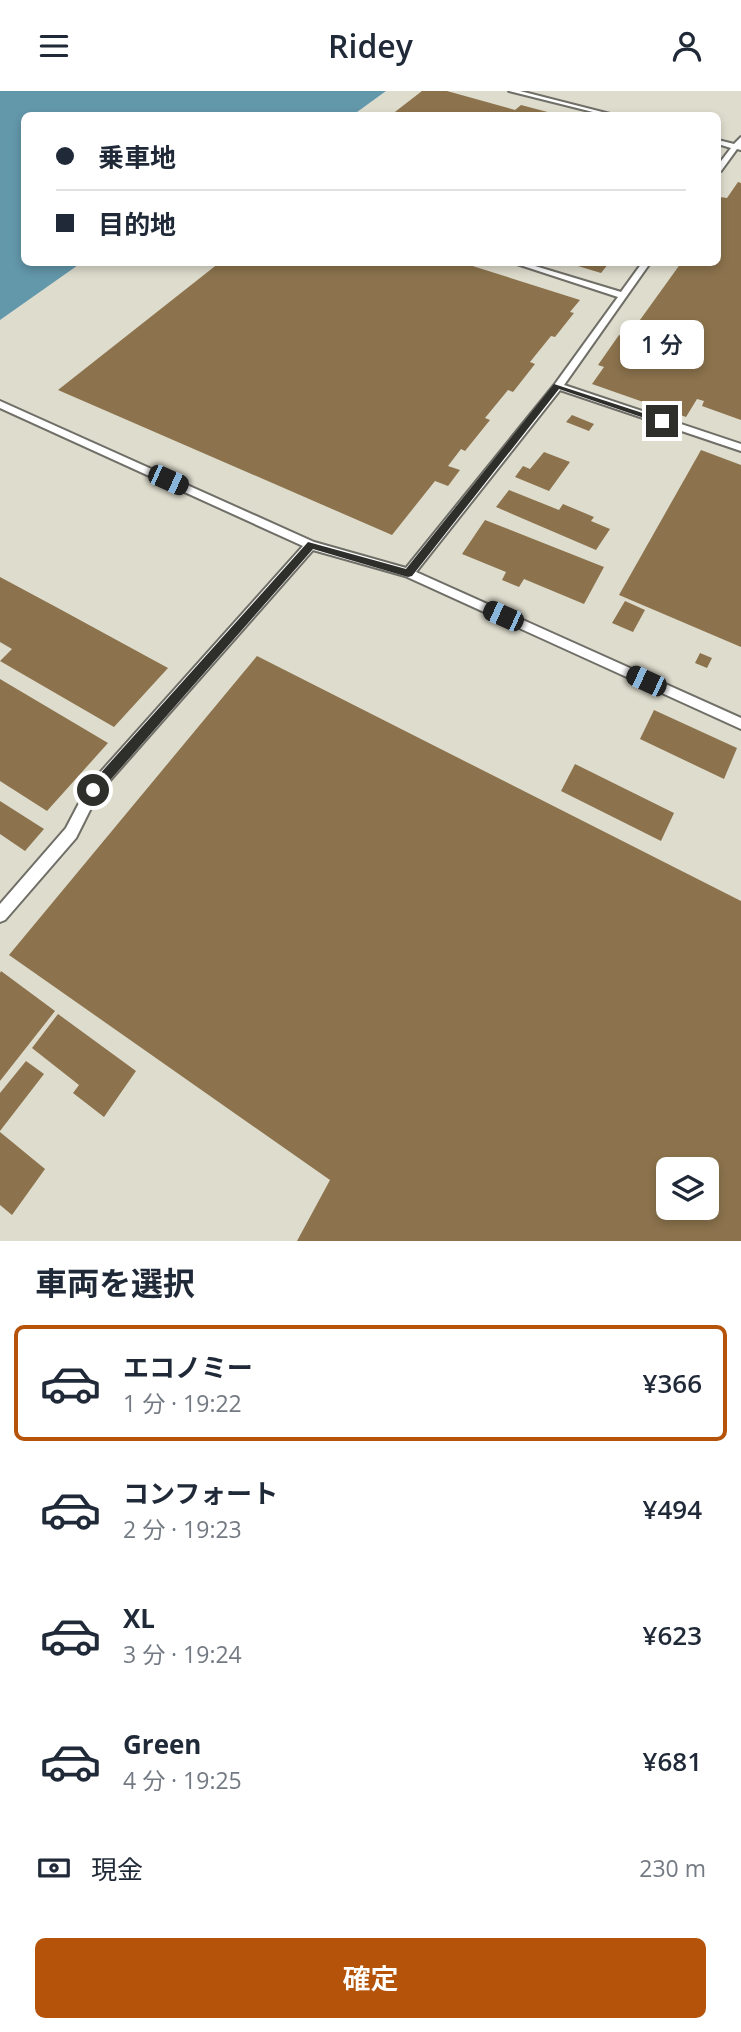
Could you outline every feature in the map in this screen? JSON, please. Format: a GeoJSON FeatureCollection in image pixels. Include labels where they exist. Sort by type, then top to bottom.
{"type":"FeatureCollection","features":[{"type":"Feature","properties":{"kind":"lane"},"geometry":{"type":"LineString","coordinates":[[512,91],[599,112]]}},
{"type":"Feature","properties":{"kind":"lane"},"geometry":{"type":"LineString","coordinates":[[721,166],[738,147],[741,139]]}},
{"type":"Feature","properties":{"kind":"lane"},"geometry":{"type":"LineString","coordinates":[[721,143],[738,147]]}},
{"type":"Feature","properties":{"kind":"lane"},"geometry":{"type":"LineString","coordinates":[[528,266],[621,295]]}},
{"type":"Feature","properties":{"kind":"lane"},"geometry":{"type":"LineString","coordinates":[[408,573],[558,386],[644,266]]}},
{"type":"Feature","properties":{"kind":"lane"},"geometry":{"type":"LineString","coordinates":[[558,386],[741,448]]}},
{"type":"Feature","properties":{"kind":"lane"},"geometry":{"type":"LineString","coordinates":[[0,404],[311,545],[408,573],[741,724]]}},
{"type":"Feature","properties":{"kind":"lane"},"geometry":{"type":"LineString","coordinates":[[0,915],[71,832],[93,790],[311,545]]}},
{"type":"Feature","properties":{"kind":"shaded area"},"geometry":{"type":"Polygon","coordinates":[[[386,91],[741,91],[741,1241],[0,1241],[0,320],[77,266],[721,266],[721,112],[357,112],[386,91]]]}},
{"type":"Feature","properties":{"kind":"water"},"geometry":{"type":"Polygon","coordinates":[[[0,91],[386,91],[357,112],[21,112],[21,266],[77,266],[0,320],[0,91]]]}},
{"type":"Feature","properties":{"kind":"building"},"geometry":{"type":"Polygon","coordinates":[[[422,91],[447,91],[515,110],[521,105],[548,112],[395,112],[422,91]]]}},
{"type":"Feature","properties":{"kind":"building"},"geometry":{"type":"Polygon","coordinates":[[[738,182],[741,183],[741,420],[702,406],[704,401],[697,399],[686,417],[592,384],[604,367],[598,365],[619,335],[627,338],[679,266],[721,266],[721,197],[727,198],[738,182]]]}},
{"type":"Feature","properties":{"kind":"building"},"geometry":{"type":"Polygon","coordinates":[[[215,266],[472,266],[580,300],[570,312],[574,313],[555,337],[551,336],[530,362],[535,364],[513,392],[508,390],[485,418],[490,420],[465,451],[461,449],[448,466],[460,470],[448,486],[435,481],[392,535],[58,390],[215,266]]]}},
{"type":"Feature","properties":{"kind":"building"},"geometry":{"type":"Polygon","coordinates":[[[578,266],[607,266],[601,273],[578,266]]]}},
{"type":"Feature","properties":{"kind":"building"},"geometry":{"type":"Polygon","coordinates":[[[572,415],[594,424],[589,431],[566,422],[572,415]]]}},
{"type":"Feature","properties":{"kind":"building"},"geometry":{"type":"Polygon","coordinates":[[[701,450],[741,465],[741,647],[619,595],[701,450]]]}},
{"type":"Feature","properties":{"kind":"building"},"geometry":{"type":"Polygon","coordinates":[[[544,452],[570,462],[549,491],[515,477],[523,466],[530,469],[544,452]]]}},
{"type":"Feature","properties":{"kind":"building"},"geometry":{"type":"Polygon","coordinates":[[[509,490],[559,510],[563,504],[594,517],[591,521],[610,529],[596,550],[496,507],[509,490]]]}},
{"type":"Feature","properties":{"kind":"building"},"geometry":{"type":"Polygon","coordinates":[[[485,520],[604,567],[584,604],[524,579],[519,587],[502,580],[506,572],[462,554],[485,520]]]}},
{"type":"Feature","properties":{"kind":"building"},"geometry":{"type":"Polygon","coordinates":[[[0,577],[168,668],[114,727],[0,661],[12,649],[0,642],[0,577]]]}},
{"type":"Feature","properties":{"kind":"building"},"geometry":{"type":"Polygon","coordinates":[[[625,601],[645,610],[633,632],[612,623],[625,601]]]}},
{"type":"Feature","properties":{"kind":"building"},"geometry":{"type":"Polygon","coordinates":[[[700,653],[712,658],[707,668],[695,663],[700,653]]]}},
{"type":"Feature","properties":{"kind":"building"},"geometry":{"type":"Polygon","coordinates":[[[257,656],[741,901],[741,1241],[297,1241],[330,1180],[9,955],[257,656]]]}},
{"type":"Feature","properties":{"kind":"building"},"geometry":{"type":"Polygon","coordinates":[[[0,679],[108,743],[47,811],[0,781],[0,679]]]}},
{"type":"Feature","properties":{"kind":"building"},"geometry":{"type":"Polygon","coordinates":[[[654,710],[737,748],[724,779],[640,739],[654,710]]]}},
{"type":"Feature","properties":{"kind":"building"},"geometry":{"type":"Polygon","coordinates":[[[575,764],[674,813],[661,841],[561,791],[575,764]]]}},
{"type":"Feature","properties":{"kind":"building"},"geometry":{"type":"Polygon","coordinates":[[[0,801],[44,829],[25,851],[0,834],[0,801]]]}},
{"type":"Feature","properties":{"kind":"building"},"geometry":{"type":"Polygon","coordinates":[[[1,971],[55,1011],[0,1081],[0,973],[1,971]]]}},
{"type":"Feature","properties":{"kind":"building"},"geometry":{"type":"Polygon","coordinates":[[[58,1014],[136,1071],[104,1117],[73,1093],[79,1085],[32,1048],[58,1014]]]}},
{"type":"Feature","properties":{"kind":"building"},"geometry":{"type":"Polygon","coordinates":[[[26,1061],[44,1074],[0,1131],[0,1093],[26,1061]]]}},
{"type":"Feature","properties":{"kind":"building"},"geometry":{"type":"Polygon","coordinates":[[[0,1132],[45,1169],[12,1215],[0,1205],[0,1132]]]}},
{"type":"Feature","properties":{"kind":"route"},"geometry":{"type":"LineString","coordinates":[[93,790],[311,545],[408,573],[558,386],[662,421]]}}]}
